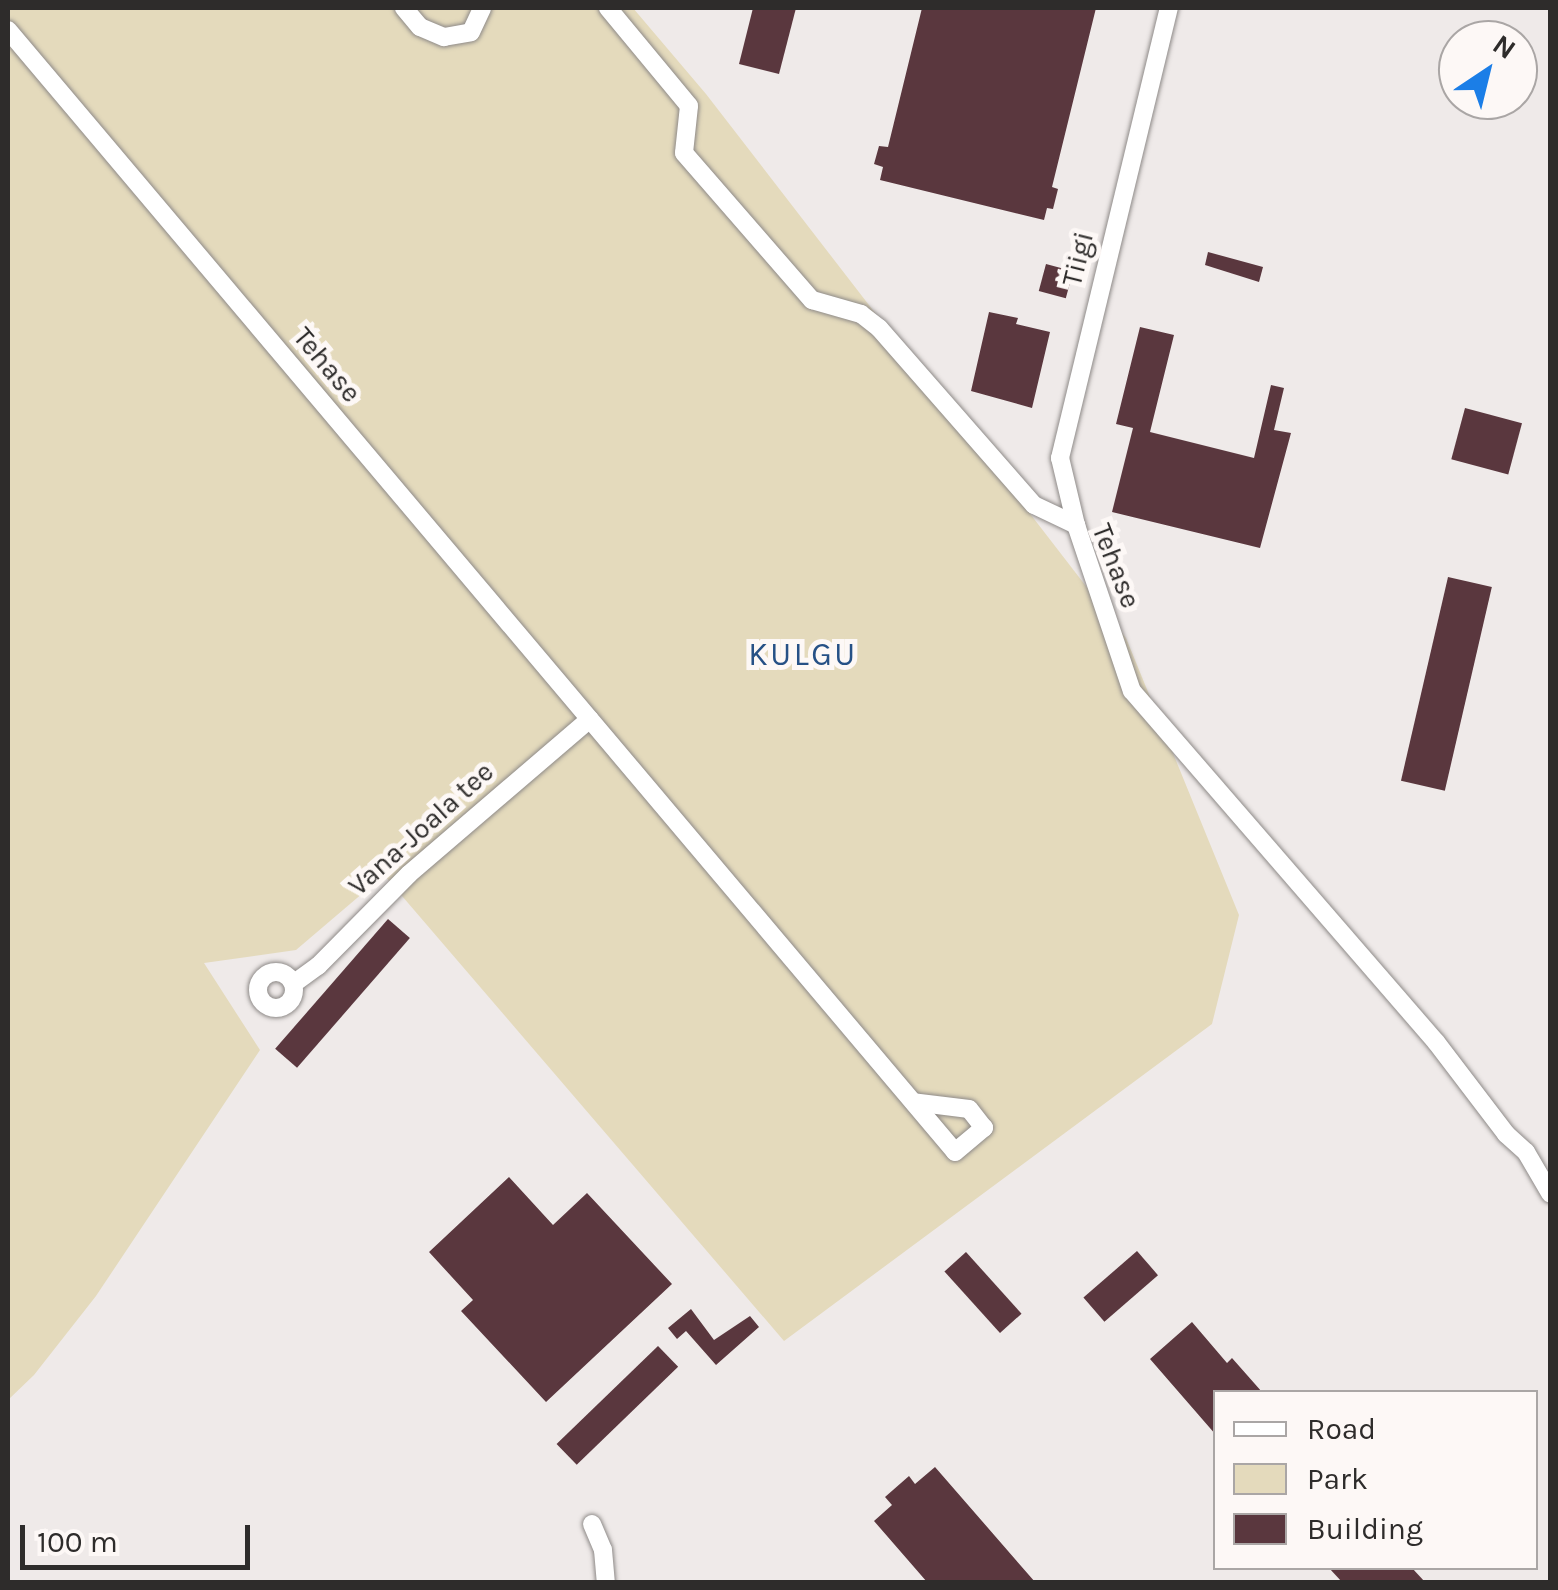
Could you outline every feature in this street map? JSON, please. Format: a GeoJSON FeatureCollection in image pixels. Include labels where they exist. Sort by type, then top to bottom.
{"type":"FeatureCollection","features":[{"type":"Feature","properties":{"kind":"street"},"geometry":{"type":"LineString","coordinates":[[404,8],[420,27],[444,37],[470,32],[482,8]]}},
{"type":"Feature","properties":{"kind":"street","name":"Tehase"},"geometry":{"type":"LineString","coordinates":[[608,8],[689,106],[684,153],[812,300],[862,314],[879,328],[1034,505],[1076,525],[1132,690],[1436,1042],[1506,1134],[1526,1152],[1550,1194]]}},
{"type":"Feature","properties":{"kind":"street","name":"Tiigi"},"geometry":{"type":"LineString","coordinates":[[1076,525],[1060,458],[1169,8]]}},
{"type":"Feature","properties":{"kind":"street","name":"Tehase"},"geometry":{"type":"LineString","coordinates":[[8,30],[913,1102]]}},
{"type":"Feature","properties":{"kind":"street","name":"Vana-Joala tee"},"geometry":{"type":"LineString","coordinates":[[294,984],[318,966],[422,863],[590,719]]}},
{"type":"Feature","properties":{"kind":"street"},"geometry":{"type":"LineString","coordinates":[[592,1524],[603,1550],[606,1582]]}},
{"type":"Feature","properties":{"kind":"green space"},"geometry":{"type":"Polygon","coordinates":[[[8,8],[633,8],[706,94],[1126,638],[1239,915],[1212,1024],[784,1341],[384,875],[296,950],[204,963],[260,1050],[96,1296],[34,1375],[8,1400],[8,8]]]}},
{"type":"Feature","properties":{"kind":"building"},"geometry":{"type":"Polygon","coordinates":[[[753,8],[796,8],[779,74],[739,64],[753,8]]]}},
{"type":"Feature","properties":{"kind":"building"},"geometry":{"type":"Polygon","coordinates":[[[922,8],[1096,8],[1052,187],[1058,189],[1053,209],[1047,208],[1044,220],[880,180],[883,167],[874,164],[879,146],[888,147],[922,8]]]}},
{"type":"Feature","properties":{"kind":"building"},"geometry":{"type":"Polygon","coordinates":[[[1208,252],[1263,267],[1259,282],[1205,265],[1208,252]]]}},
{"type":"Feature","properties":{"kind":"building"},"geometry":{"type":"Polygon","coordinates":[[[1046,264],[1073,271],[1066,298],[1039,291],[1046,264]]]}},
{"type":"Feature","properties":{"kind":"building"},"geometry":{"type":"Polygon","coordinates":[[[989,312],[1018,318],[1016,324],[1050,332],[1032,408],[971,391],[989,312]]]}},
{"type":"Feature","properties":{"kind":"building"},"geometry":{"type":"Polygon","coordinates":[[[1140,327],[1174,335],[1150,432],[1254,458],[1271,385],[1284,388],[1274,430],[1291,433],[1260,548],[1112,512],[1133,428],[1116,424],[1140,327]]]}},
{"type":"Feature","properties":{"kind":"building"},"geometry":{"type":"Polygon","coordinates":[[[1465,408],[1522,423],[1508,474],[1451,459],[1465,408]]]}},
{"type":"Feature","properties":{"kind":"building"},"geometry":{"type":"Polygon","coordinates":[[[1448,577],[1492,587],[1445,791],[1401,781],[1448,577]]]}},
{"type":"Feature","properties":{"kind":"building"},"geometry":{"type":"Polygon","coordinates":[[[388,919],[410,938],[297,1068],[275,1049],[388,919]]]}},
{"type":"Feature","properties":{"kind":"building"},"geometry":{"type":"Polygon","coordinates":[[[509,1177],[553,1225],[587,1193],[672,1284],[546,1402],[461,1311],[473,1300],[429,1252],[509,1177]]]}},
{"type":"Feature","properties":{"kind":"building"},"geometry":{"type":"Polygon","coordinates":[[[1137,1251],[1158,1275],[1104,1322],[1083,1298],[1137,1251]]]}},
{"type":"Feature","properties":{"kind":"building"},"geometry":{"type":"Polygon","coordinates":[[[966,1252],[1022,1314],[1000,1333],[944,1271],[966,1252]]]}},
{"type":"Feature","properties":{"kind":"building"},"geometry":{"type":"Polygon","coordinates":[[[691,1309],[714,1340],[750,1316],[759,1327],[716,1365],[686,1331],[677,1339],[668,1328],[691,1309]]]}},
{"type":"Feature","properties":{"kind":"building"},"geometry":{"type":"Polygon","coordinates":[[[1192,1322],[1227,1363],[1232,1358],[1260,1390],[1213,1390],[1213,1432],[1150,1359],[1192,1322]]]}},
{"type":"Feature","properties":{"kind":"building"},"geometry":{"type":"Polygon","coordinates":[[[658,1346],[678,1367],[577,1465],[557,1444],[658,1346]]]}},
{"type":"Feature","properties":{"kind":"building"},"geometry":{"type":"Polygon","coordinates":[[[935,1467],[1035,1582],[927,1582],[874,1521],[892,1505],[885,1497],[909,1476],[915,1484],[935,1467]]]}},
{"type":"Feature","properties":{"kind":"building"},"geometry":{"type":"Polygon","coordinates":[[[1331,1570],[1414,1570],[1425,1582],[1342,1582],[1331,1570]]]}},
{"type":"Feature","properties":{"kind":"district","name":"KULGU"},"geometry":{"type":"Point","coordinates":[803,655]}}]}
